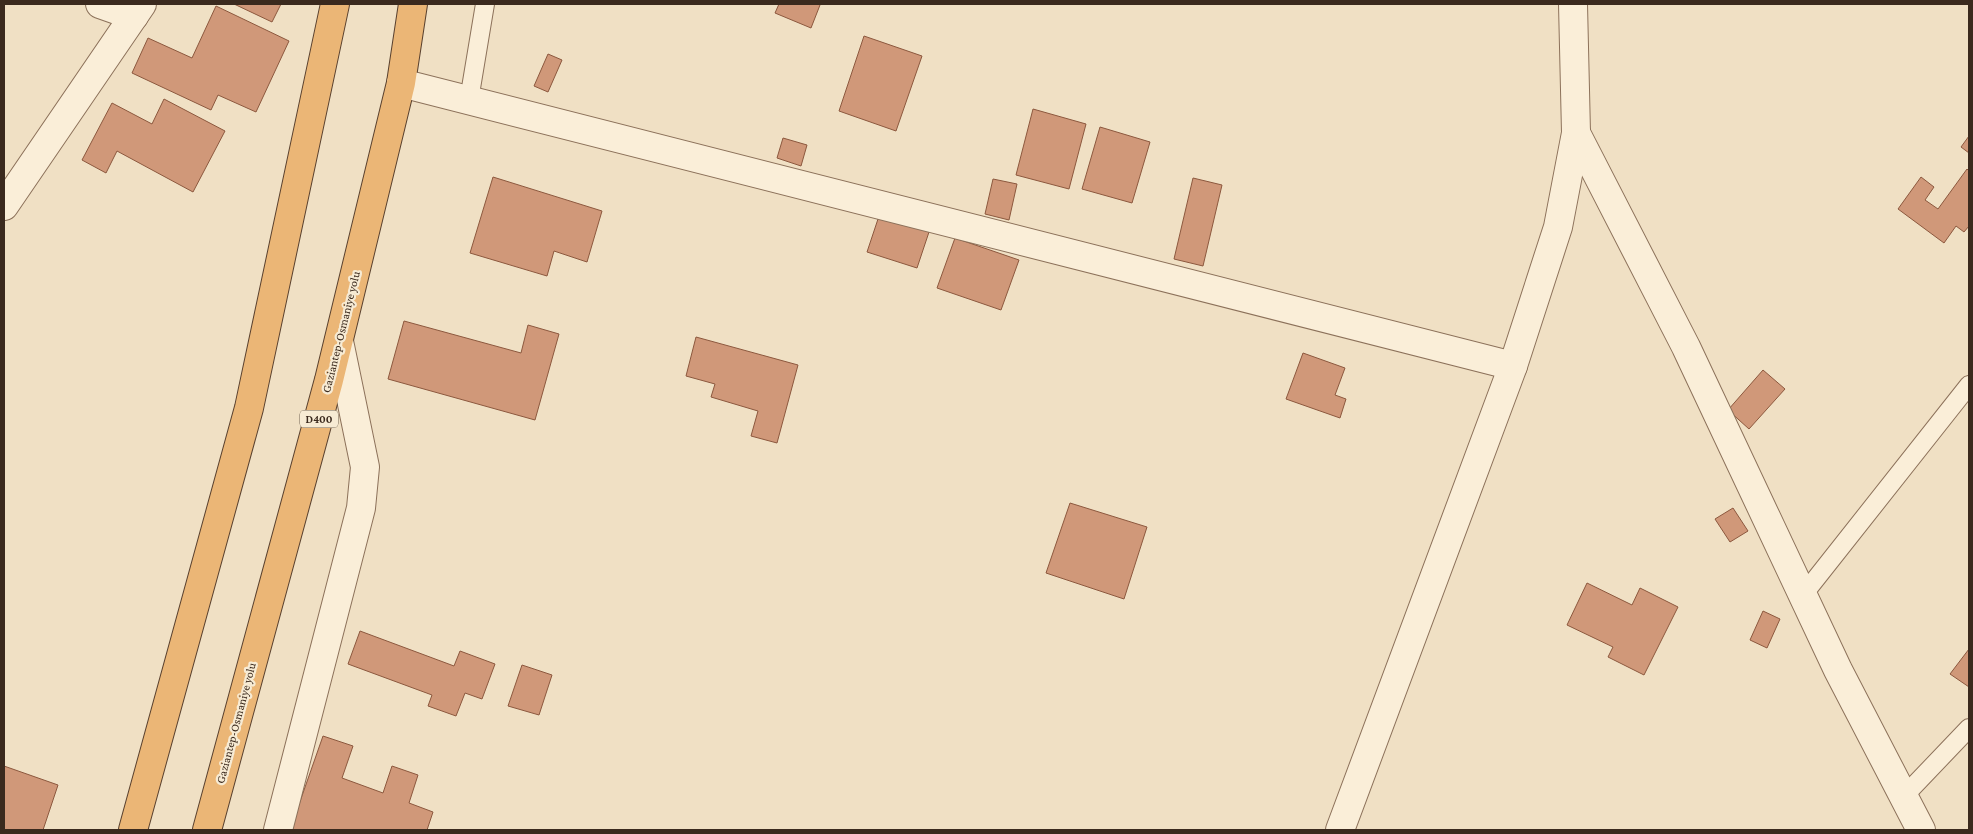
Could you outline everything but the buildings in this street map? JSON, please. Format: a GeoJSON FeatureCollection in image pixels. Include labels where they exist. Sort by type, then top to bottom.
{"type":"FeatureCollection","features":[{"type":"Feature","properties":{"kind":"highway"},"geometry":{"type":"LineString","coordinates":[[133,830],[249,408],[335,4]]}},
{"type":"Feature","properties":{"kind":"highway","name":"Gaziantep-Osmaniye yolu"},"geometry":{"type":"LineString","coordinates":[[207,830],[339,341],[401,83],[413,4]]}},
{"type":"Feature","properties":{"kind":"street"},"geometry":{"type":"LineString","coordinates":[[4,206],[138,10],[100,4]]}},
{"type":"Feature","properties":{"kind":"street"},"geometry":{"type":"LineString","coordinates":[[1340,830],[1513,366],[1558,227],[1576,133],[1573,4]]}},
{"type":"Feature","properties":{"kind":"street"},"geometry":{"type":"LineString","coordinates":[[401,83],[1513,366]]}},
{"type":"Feature","properties":{"kind":"street"},"geometry":{"type":"LineString","coordinates":[[1576,133],[1686,347],[1838,670],[1921,830]]}},
{"type":"Feature","properties":{"kind":"street"},"geometry":{"type":"LineString","coordinates":[[278,830],[361,508],[365,468],[339,341]]}},
{"type":"Feature","properties":{"kind":"lane"},"geometry":{"type":"LineString","coordinates":[[469,100],[485,4]]}},
{"type":"Feature","properties":{"kind":"lane"},"geometry":{"type":"LineString","coordinates":[[1803,595],[1969,385]]}},
{"type":"Feature","properties":{"kind":"lane"},"geometry":{"type":"LineString","coordinates":[[1904,796],[1969,728]]}}]}
